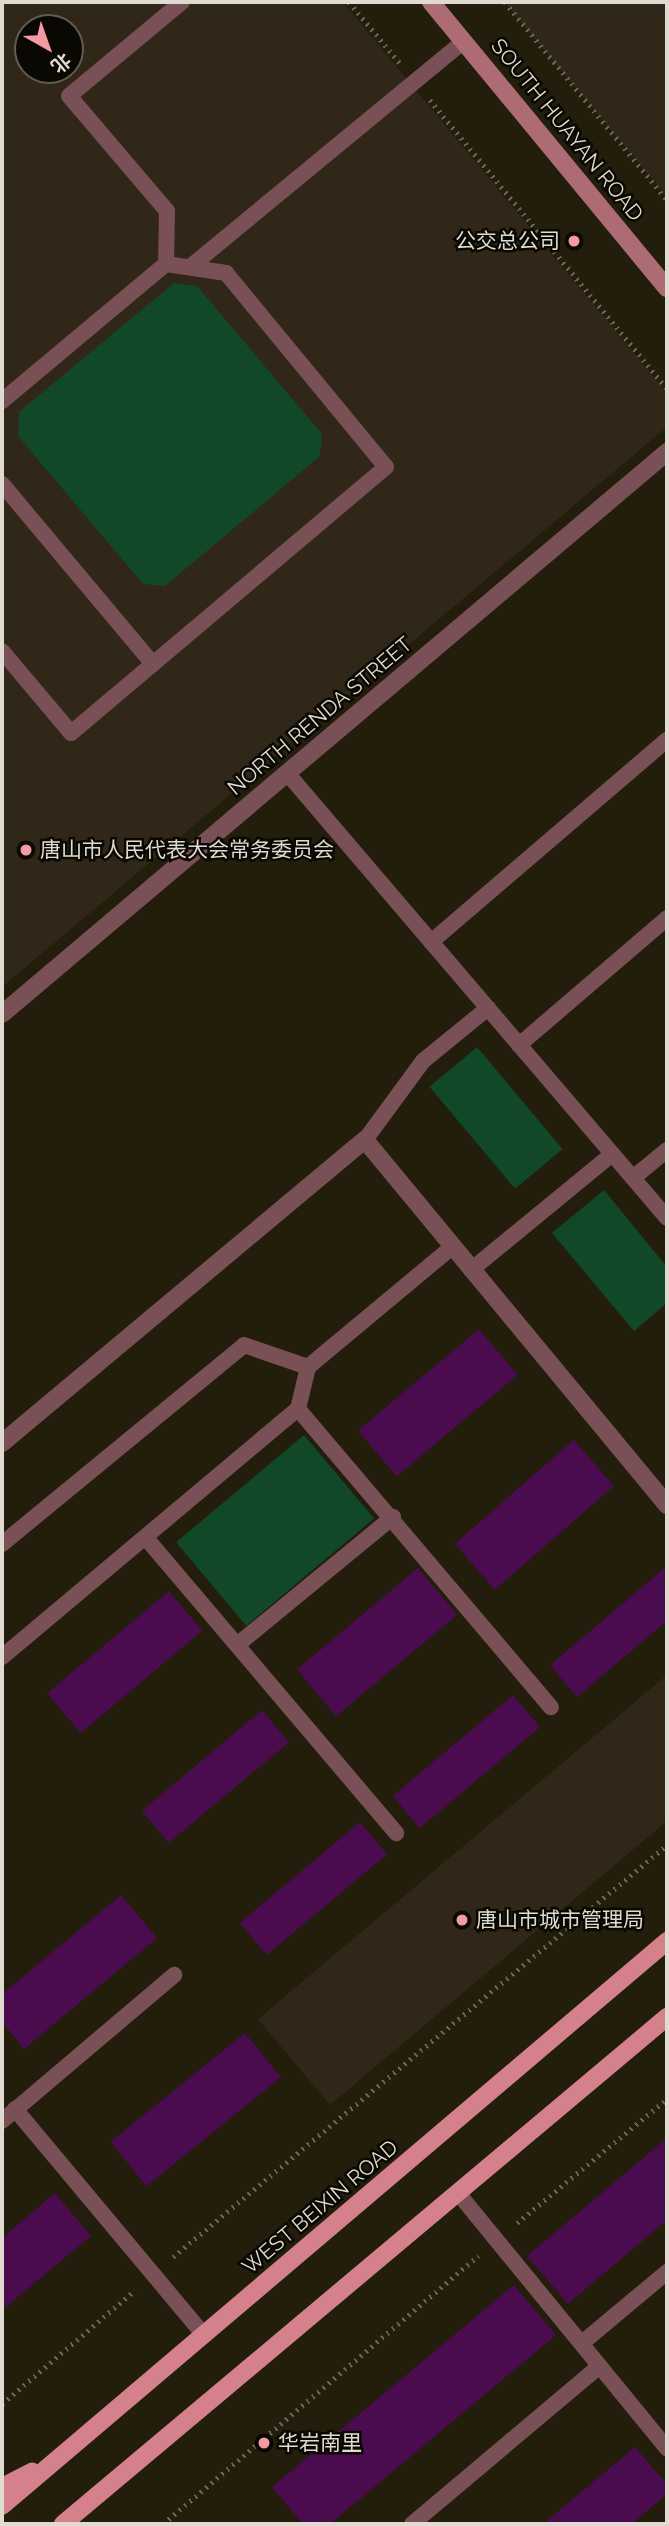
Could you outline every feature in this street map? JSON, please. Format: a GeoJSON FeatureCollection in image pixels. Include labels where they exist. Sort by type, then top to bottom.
{"type":"FeatureCollection","features":[{"type":"Feature","properties":{"kind":"main road","name":"WEST BEIXIN ROAD"},"geometry":{"type":"LineString","coordinates":[[2,2506],[667,1941]]}},
{"type":"Feature","properties":{"kind":"main road"},"geometry":{"type":"LineString","coordinates":[[63,2524],[667,2017]]}},
{"type":"Feature","properties":{"kind":"main road"},"geometry":{"type":"LineString","coordinates":[[2,2487],[60,2458]]}},
{"type":"Feature","properties":{"kind":"street","name":"SOUTH HUAYAN ROAD"},"geometry":{"type":"LineString","coordinates":[[431,2],[667,288]]}},
{"type":"Feature","properties":{"kind":"street","name":"NORTH RENDA STREET"},"geometry":{"type":"LineString","coordinates":[[2,1014],[667,452]]}},
{"type":"Feature","properties":{"kind":"street"},"geometry":{"type":"LineString","coordinates":[[2,1443],[365,1140],[667,1505]]}},
{"type":"Feature","properties":{"kind":"lane"},"geometry":{"type":"LineString","coordinates":[[166,264],[167,211],[69,96],[182,2]]}},
{"type":"Feature","properties":{"kind":"lane"},"geometry":{"type":"LineString","coordinates":[[190,267],[464,41]]}},
{"type":"Feature","properties":{"kind":"lane"},"geometry":{"type":"LineString","coordinates":[[2,401],[166,264],[226,273],[386,467],[71,733],[2,651]]}},
{"type":"Feature","properties":{"kind":"lane"},"geometry":{"type":"LineString","coordinates":[[2,484],[153,664]]}},
{"type":"Feature","properties":{"kind":"lane"},"geometry":{"type":"LineString","coordinates":[[431,942],[667,740]]}},
{"type":"Feature","properties":{"kind":"lane"},"geometry":{"type":"LineString","coordinates":[[287,773],[667,1218]]}},
{"type":"Feature","properties":{"kind":"lane"},"geometry":{"type":"LineString","coordinates":[[519,1045],[667,918]]}},
{"type":"Feature","properties":{"kind":"lane"},"geometry":{"type":"LineString","coordinates":[[365,1140],[423,1062],[488,1008]]}},
{"type":"Feature","properties":{"kind":"lane"},"geometry":{"type":"LineString","coordinates":[[633,1178],[667,1150]]}},
{"type":"Feature","properties":{"kind":"lane"},"geometry":{"type":"LineString","coordinates":[[471,1270],[612,1154]]}},
{"type":"Feature","properties":{"kind":"lane"},"geometry":{"type":"LineString","coordinates":[[2,1657],[298,1409],[308,1367],[452,1247]]}},
{"type":"Feature","properties":{"kind":"lane"},"geometry":{"type":"LineString","coordinates":[[2,1544],[244,1345],[308,1367]]}},
{"type":"Feature","properties":{"kind":"lane"},"geometry":{"type":"LineString","coordinates":[[298,1409],[393,1517],[551,1707]]}},
{"type":"Feature","properties":{"kind":"lane"},"geometry":{"type":"LineString","coordinates":[[237,1645],[393,1517]]}},
{"type":"Feature","properties":{"kind":"lane"},"geometry":{"type":"LineString","coordinates":[[146,1538],[396,1833]]}},
{"type":"Feature","properties":{"kind":"lane"},"geometry":{"type":"LineString","coordinates":[[2,2120],[174,1975]]}},
{"type":"Feature","properties":{"kind":"lane"},"geometry":{"type":"LineString","coordinates":[[15,2109],[204,2335]]}},
{"type":"Feature","properties":{"kind":"lane"},"geometry":{"type":"LineString","coordinates":[[458,2193],[582,2343],[597,2368],[667,2448]]}},
{"type":"Feature","properties":{"kind":"lane"},"geometry":{"type":"LineString","coordinates":[[582,2343],[667,2272]]}},
{"type":"Feature","properties":{"kind":"lane"},"geometry":{"type":"LineString","coordinates":[[412,2524],[597,2368]]}},
{"type":"Feature","properties":{"kind":"path"},"geometry":{"type":"LineString","coordinates":[[349,2],[667,389]]}},
{"type":"Feature","properties":{"kind":"path"},"geometry":{"type":"LineString","coordinates":[[505,2],[667,200]]}},
{"type":"Feature","properties":{"kind":"path"},"geometry":{"type":"LineString","coordinates":[[2,2404],[153,2274],[667,1845]]}},
{"type":"Feature","properties":{"kind":"path"},"geometry":{"type":"LineString","coordinates":[[163,2524],[667,2099]]}},
{"type":"Feature","properties":{"kind":"shaded area"},"geometry":{"type":"Polygon","coordinates":[[[2,2],[343,2],[667,393],[667,427],[2,987],[2,2]]]}},
{"type":"Feature","properties":{"kind":"shaded area"},"geometry":{"type":"Polygon","coordinates":[[[504,2],[667,2],[667,197],[504,2]]]}},
{"type":"Feature","properties":{"kind":"shaded area","name":"唐山市城市管理局"},"geometry":{"type":"Polygon","coordinates":[[[667,1675],[667,1821],[330,2105],[258,2019],[667,1675]]]}},
{"type":"Feature","properties":{"kind":"green space"},"geometry":{"type":"Polygon","coordinates":[[[174,283],[197,286],[322,434],[320,456],[165,586],[143,584],[18,436],[19,412],[174,283]]]}},
{"type":"Feature","properties":{"kind":"green space"},"geometry":{"type":"Polygon","coordinates":[[[477,1047],[562,1149],[515,1189],[430,1087],[477,1047]]]}},
{"type":"Feature","properties":{"kind":"green space"},"geometry":{"type":"Polygon","coordinates":[[[604,1190],[667,1267],[667,1303],[634,1331],[552,1233],[604,1190]]]}},
{"type":"Feature","properties":{"kind":"green space"},"geometry":{"type":"Polygon","coordinates":[[[304,1435],[374,1518],[246,1626],[176,1542],[304,1435]]]}},
{"type":"Feature","properties":{"kind":"building"},"geometry":{"type":"Polygon","coordinates":[[[479,1329],[518,1375],[397,1477],[358,1431],[479,1329]]]}},
{"type":"Feature","properties":{"kind":"building"},"geometry":{"type":"Polygon","coordinates":[[[574,1440],[614,1486],[495,1590],[455,1544],[574,1440]]]}},
{"type":"Feature","properties":{"kind":"building"},"geometry":{"type":"Polygon","coordinates":[[[667,1566],[667,1621],[577,1697],[550,1665],[667,1566]]]}},
{"type":"Feature","properties":{"kind":"building"},"geometry":{"type":"Polygon","coordinates":[[[418,1568],[457,1615],[336,1716],[297,1670],[418,1568]]]}},
{"type":"Feature","properties":{"kind":"building"},"geometry":{"type":"Polygon","coordinates":[[[169,1591],[202,1631],[81,1733],[47,1693],[169,1591]]]}},
{"type":"Feature","properties":{"kind":"building"},"geometry":{"type":"Polygon","coordinates":[[[513,1695],[540,1727],[420,1828],[393,1796],[513,1695]]]}},
{"type":"Feature","properties":{"kind":"building"},"geometry":{"type":"Polygon","coordinates":[[[262,1710],[289,1742],[169,1843],[142,1811],[262,1710]]]}},
{"type":"Feature","properties":{"kind":"building"},"geometry":{"type":"Polygon","coordinates":[[[360,1822],[387,1854],[267,1955],[240,1923],[360,1822]]]}},
{"type":"Feature","properties":{"kind":"building"},"geometry":{"type":"Polygon","coordinates":[[[121,1895],[157,1938],[24,2049],[2,2022],[2,1994],[121,1895]]]}},
{"type":"Feature","properties":{"kind":"building"},"geometry":{"type":"Polygon","coordinates":[[[245,2033],[281,2077],[146,2186],[111,2142],[245,2033]]]}},
{"type":"Feature","properties":{"kind":"building"},"geometry":{"type":"Polygon","coordinates":[[[667,2138],[667,2220],[568,2304],[527,2256],[667,2138]]]}},
{"type":"Feature","properties":{"kind":"building"},"geometry":{"type":"Polygon","coordinates":[[[55,2193],[91,2236],[2,2310],[2,2238],[55,2193]]]}},
{"type":"Feature","properties":{"kind":"building"},"geometry":{"type":"Polygon","coordinates":[[[514,2285],[556,2335],[330,2524],[303,2524],[272,2487],[514,2285]]]}},
{"type":"Feature","properties":{"kind":"building"},"geometry":{"type":"Polygon","coordinates":[[[635,2447],[667,2484],[667,2494],[632,2524],[543,2524],[635,2447]]]}},
{"type":"Feature","properties":{"kind":"place","name":"公交总公司"},"geometry":{"type":"Point","coordinates":[574,241]}},
{"type":"Feature","properties":{"kind":"place","name":"唐山市人民代表大会常务委员会"},"geometry":{"type":"Point","coordinates":[26,850]}},
{"type":"Feature","properties":{"kind":"place","name":"唐山市城市管理局"},"geometry":{"type":"Point","coordinates":[462,1920]}},
{"type":"Feature","properties":{"kind":"place","name":"华岩南里"},"geometry":{"type":"Point","coordinates":[264,2443]}}]}
